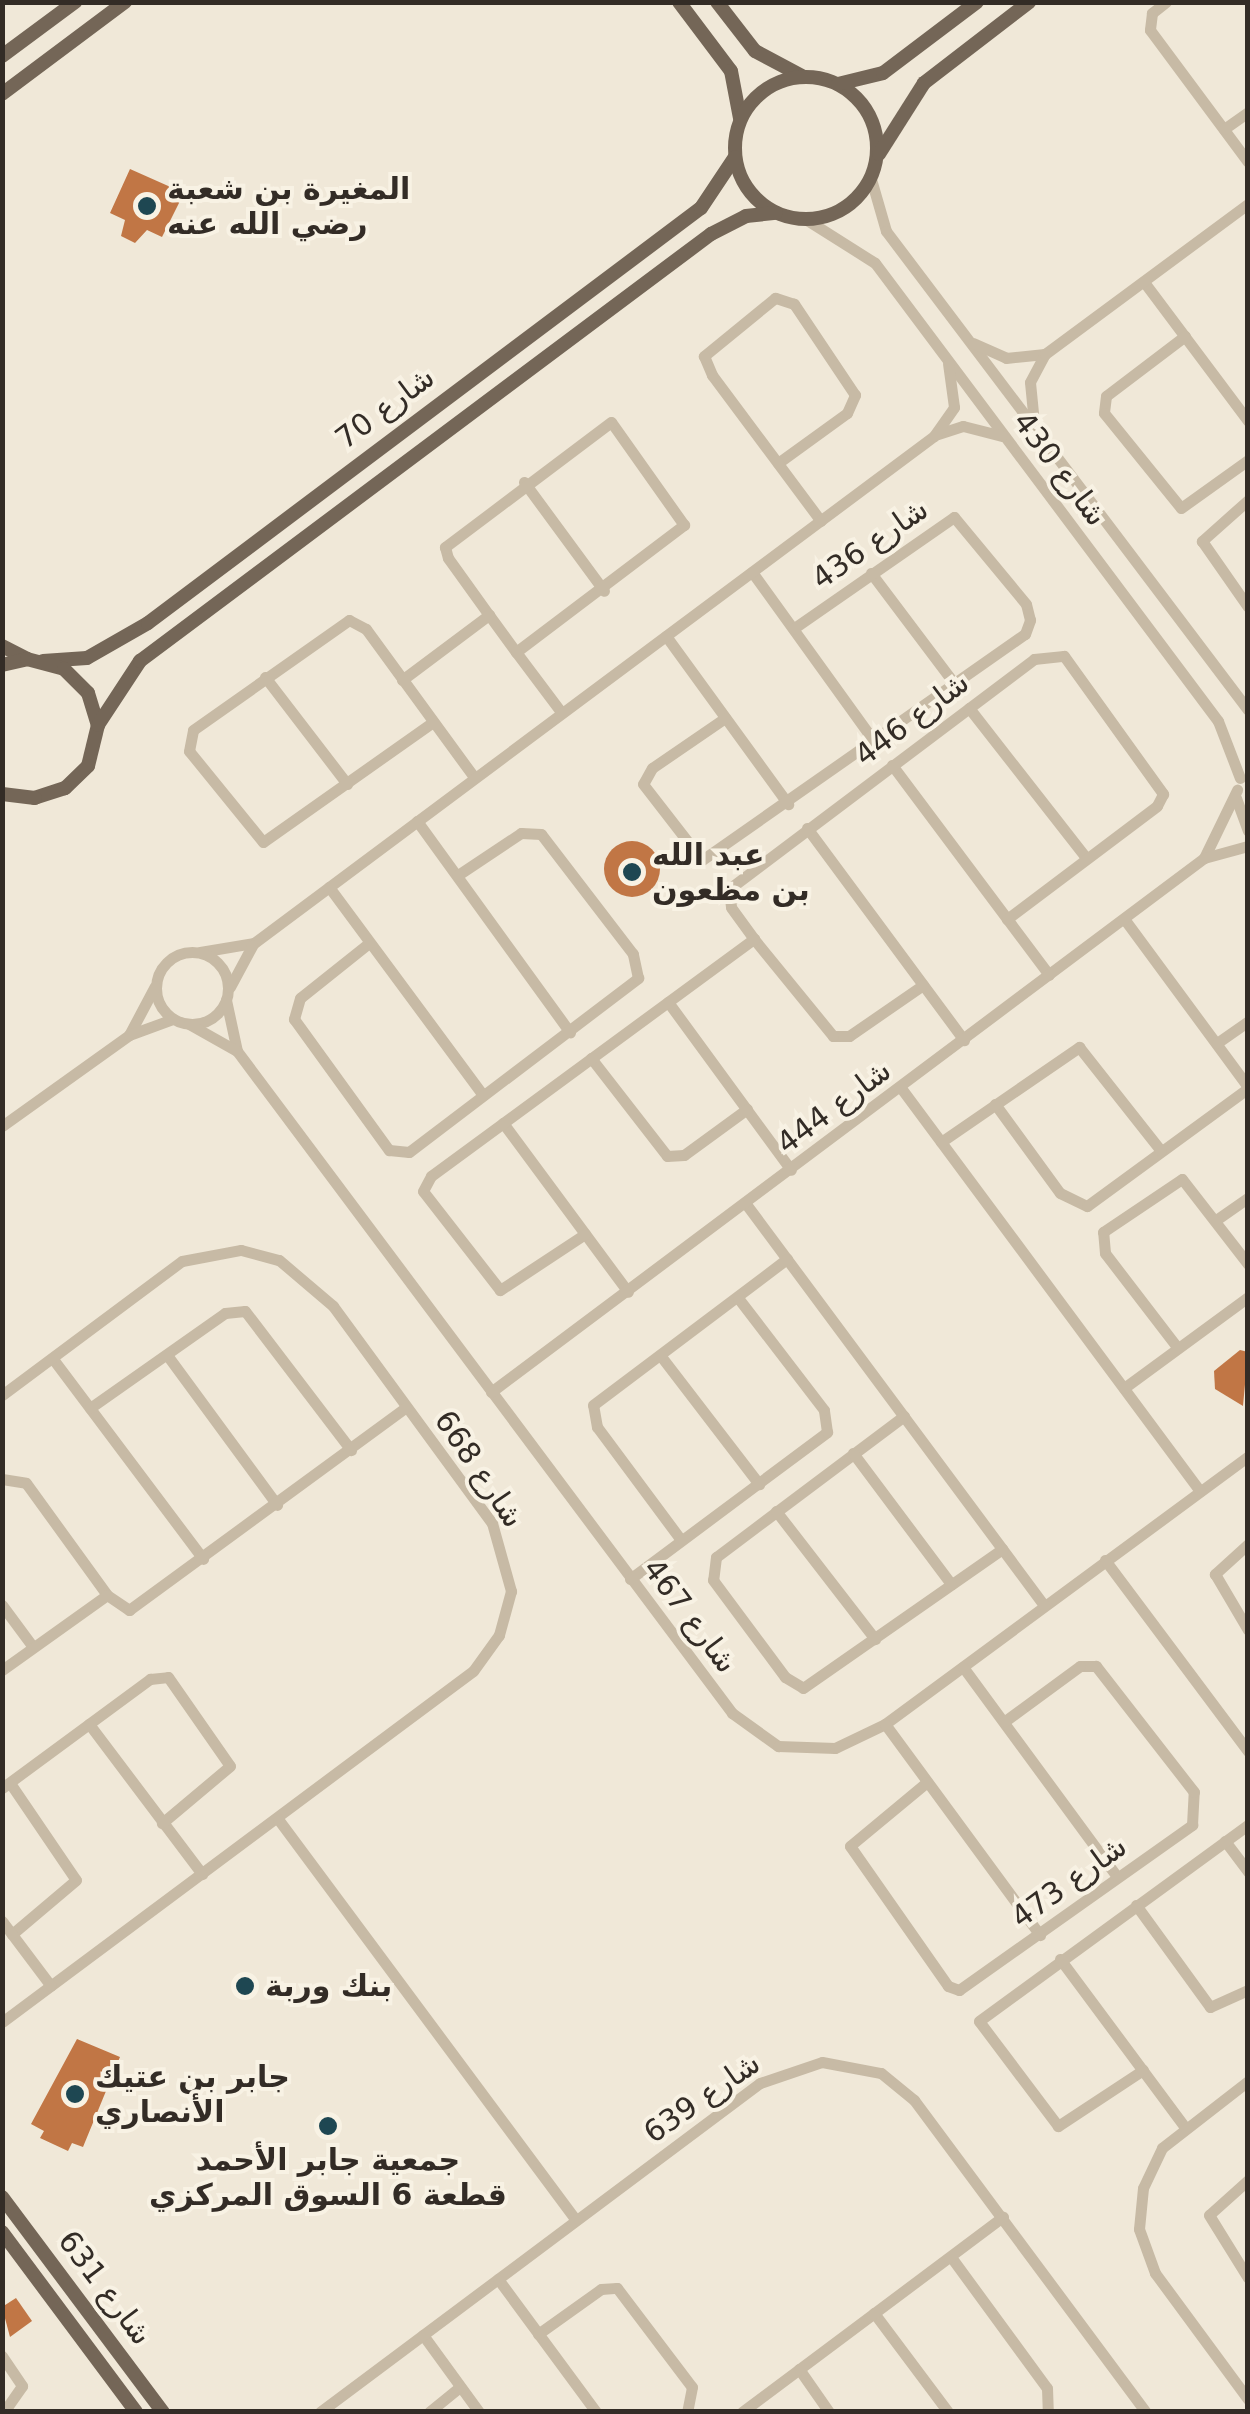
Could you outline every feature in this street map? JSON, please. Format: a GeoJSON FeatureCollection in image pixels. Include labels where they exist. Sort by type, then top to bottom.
{"type":"FeatureCollection","features":[{"type":"Feature","properties":{"kind":"main road"},"geometry":{"type":"LineString","coordinates":[[2,56],[60,9],[75,2]]}},
{"type":"Feature","properties":{"kind":"main road"},"geometry":{"type":"LineString","coordinates":[[2,94],[125,2]]}},
{"type":"Feature","properties":{"kind":"main road"},"geometry":{"type":"LineString","coordinates":[[679,2],[730,70],[740,122],[736,157],[752,194],[776,213],[807,220],[845,208],[871,179],[877,160],[924,83],[1029,2]]}},
{"type":"Feature","properties":{"kind":"main road"},"geometry":{"type":"LineString","coordinates":[[717,2],[755,50],[808,77],[836,84],[883,74],[977,2]]}},
{"type":"Feature","properties":{"kind":"main road"},"geometry":{"type":"LineString","coordinates":[[740,122],[772,86],[808,77]]}},
{"type":"Feature","properties":{"kind":"main road"},"geometry":{"type":"LineString","coordinates":[[836,84],[867,111],[877,160]]}},
{"type":"Feature","properties":{"kind":"main road","name":"شارع 70"},"geometry":{"type":"LineString","coordinates":[[27,660],[87,658],[148,623],[691,216],[736,157]]}},
{"type":"Feature","properties":{"kind":"main road","name":"شارع 70"},"geometry":{"type":"LineString","coordinates":[[2,794],[35,798],[65,788],[88,766],[98,725],[140,660],[711,234],[746,216],[776,213]]}},
{"type":"Feature","properties":{"kind":"main road"},"geometry":{"type":"LineString","coordinates":[[2,646],[27,660]]}},
{"type":"Feature","properties":{"kind":"main road"},"geometry":{"type":"LineString","coordinates":[[2,665],[27,660]]}},
{"type":"Feature","properties":{"kind":"main road"},"geometry":{"type":"LineString","coordinates":[[44,661],[82,684],[98,725]]}},
{"type":"Feature","properties":{"kind":"main road","name":"شارع 631"},"geometry":{"type":"LineString","coordinates":[[2,2197],[163,2412]]}},
{"type":"Feature","properties":{"kind":"main road","name":"شارع 631"},"geometry":{"type":"LineString","coordinates":[[2,2232],[136,2412]]}},
{"type":"Feature","properties":{"kind":"street"},"geometry":{"type":"LineString","coordinates":[[1166,2],[1152,13],[1150,30],[1248,162]]}},
{"type":"Feature","properties":{"kind":"street"},"geometry":{"type":"LineString","coordinates":[[1224,130],[1248,112]]}},
{"type":"Feature","properties":{"kind":"street","name":"شارع 430"},"geometry":{"type":"LineString","coordinates":[[871,179],[880,220],[1248,710]]}},
{"type":"Feature","properties":{"kind":"street"},"geometry":{"type":"LineString","coordinates":[[1037,434],[1030,382],[1044,354],[1248,204]]}},
{"type":"Feature","properties":{"kind":"street","name":"شارع 430"},"geometry":{"type":"LineString","coordinates":[[807,220],[875,263],[1218,721],[1239,784],[1248,831]]}},
{"type":"Feature","properties":{"kind":"street"},"geometry":{"type":"LineString","coordinates":[[1144,282],[1248,421]]}},
{"type":"Feature","properties":{"kind":"street"},"geometry":{"type":"LineString","coordinates":[[778,463],[848,413],[855,395],[794,304],[776,298],[704,356],[778,463],[821,521]]}},
{"type":"Feature","properties":{"kind":"street"},"geometry":{"type":"LineString","coordinates":[[1185,336],[1106,396],[1104,412],[1181,508],[1248,460]]}},
{"type":"Feature","properties":{"kind":"street"},"geometry":{"type":"LineString","coordinates":[[967,339],[1006,358],[1044,354]]}},
{"type":"Feature","properties":{"kind":"street"},"geometry":{"type":"LineString","coordinates":[[934,436],[954,407],[948,363]]}},
{"type":"Feature","properties":{"kind":"street"},"geometry":{"type":"LineString","coordinates":[[516,652],[604,590],[684,526],[620,426],[603,425],[524,482],[445,547],[489,615],[516,652],[561,712]]}},
{"type":"Feature","properties":{"kind":"street"},"geometry":{"type":"LineString","coordinates":[[128,1035],[175,955],[254,942],[934,436],[962,426],[1003,436]]}},
{"type":"Feature","properties":{"kind":"street"},"geometry":{"type":"LineString","coordinates":[[524,482],[604,590]]}},
{"type":"Feature","properties":{"kind":"street"},"geometry":{"type":"LineString","coordinates":[[1248,500],[1202,541],[1248,607]]}},
{"type":"Feature","properties":{"kind":"street","name":"شارع 436"},"geometry":{"type":"LineString","coordinates":[[725,718],[645,775],[651,801],[702,860],[788,804],[1024,634],[1030,620],[967,525],[946,518],[794,628]]}},
{"type":"Feature","properties":{"kind":"street"},"geometry":{"type":"LineString","coordinates":[[752,572],[874,741]]}},
{"type":"Feature","properties":{"kind":"street"},"geometry":{"type":"LineString","coordinates":[[871,572],[954,682]]}},
{"type":"Feature","properties":{"kind":"street"},"geometry":{"type":"LineString","coordinates":[[402,680],[489,615]]}},
{"type":"Feature","properties":{"kind":"street"},"geometry":{"type":"LineString","coordinates":[[433,722],[270,841],[250,834],[189,742],[193,730],[348,620],[366,630],[474,777]]}},
{"type":"Feature","properties":{"kind":"street"},"geometry":{"type":"LineString","coordinates":[[666,636],[788,804]]}},
{"type":"Feature","properties":{"kind":"street","name":"شارع 446"},"geometry":{"type":"LineString","coordinates":[[923,986],[849,1036],[833,1036],[731,907],[732,883],[1034,659],[1069,659],[1163,784],[1157,806],[1007,919]]}},
{"type":"Feature","properties":{"kind":"street"},"geometry":{"type":"LineString","coordinates":[[265,677],[347,784]]}},
{"type":"Feature","properties":{"kind":"street"},"geometry":{"type":"LineString","coordinates":[[969,708],[1086,858]]}},
{"type":"Feature","properties":{"kind":"street"},"geometry":{"type":"LineString","coordinates":[[892,765],[1049,976]]}},
{"type":"Feature","properties":{"kind":"street","name":"شارع 444"},"geometry":{"type":"LineString","coordinates":[[1204,858],[1248,766]]}},
{"type":"Feature","properties":{"kind":"street"},"geometry":{"type":"LineString","coordinates":[[417,820],[570,1032]]}},
{"type":"Feature","properties":{"kind":"street"},"geometry":{"type":"LineString","coordinates":[[808,828],[964,1040]]}},
{"type":"Feature","properties":{"kind":"street"},"geometry":{"type":"LineString","coordinates":[[369,943],[293,1011],[390,1150],[408,1152],[630,990],[638,978],[633,954],[541,834],[521,833],[458,875]]}},
{"type":"Feature","properties":{"kind":"street","name":"شارع 444"},"geometry":{"type":"LineString","coordinates":[[491,1392],[1204,858],[1248,846]]}},
{"type":"Feature","properties":{"kind":"street"},"geometry":{"type":"LineString","coordinates":[[329,888],[483,1095]]}},
{"type":"Feature","properties":{"kind":"street"},"geometry":{"type":"LineString","coordinates":[[995,1104],[1077,1206],[1248,1087],[1126,920]]}},
{"type":"Feature","properties":{"kind":"street"},"geometry":{"type":"LineString","coordinates":[[585,1234],[500,1290],[423,1191],[431,1176],[754,939]]}},
{"type":"Feature","properties":{"kind":"street"},"geometry":{"type":"LineString","coordinates":[[2,1126],[128,1035],[173,1019],[188,1024],[214,1016],[254,942]]}},
{"type":"Feature","properties":{"kind":"street"},"geometry":{"type":"LineString","coordinates":[[200,952],[223,968],[226,998]]}},
{"type":"Feature","properties":{"kind":"street"},"geometry":{"type":"LineString","coordinates":[[155,986],[173,1019]]}},
{"type":"Feature","properties":{"kind":"street","name":"شارع 467"},"geometry":{"type":"LineString","coordinates":[[226,998],[237,1052]]}},
{"type":"Feature","properties":{"kind":"street"},"geometry":{"type":"LineString","coordinates":[[668,1002],[791,1170]]}},
{"type":"Feature","properties":{"kind":"street"},"geometry":{"type":"LineString","coordinates":[[1217,1042],[1248,1021]]}},
{"type":"Feature","properties":{"kind":"street","name":"شارع 467"},"geometry":{"type":"LineString","coordinates":[[188,1024],[237,1052],[732,1713],[764,1739],[821,1751],[884,1724],[1248,1456]]}},
{"type":"Feature","properties":{"kind":"street"},"geometry":{"type":"LineString","coordinates":[[941,1142],[1079,1046],[1161,1151]]}},
{"type":"Feature","properties":{"kind":"street"},"geometry":{"type":"LineString","coordinates":[[591,1058],[666,1156],[684,1155],[747,1109]]}},
{"type":"Feature","properties":{"kind":"street"},"geometry":{"type":"LineString","coordinates":[[901,1088],[1200,1490]]}},
{"type":"Feature","properties":{"kind":"street"},"geometry":{"type":"LineString","coordinates":[[504,1123],[628,1292]]}},
{"type":"Feature","properties":{"kind":"street"},"geometry":{"type":"LineString","coordinates":[[1177,1347],[1101,1238],[1177,1178],[1216,1220],[1248,1264]]}},
{"type":"Feature","properties":{"kind":"street"},"geometry":{"type":"LineString","coordinates":[[1216,1220],[1248,1198]]}},
{"type":"Feature","properties":{"kind":"street"},"geometry":{"type":"LineString","coordinates":[[746,1204],[1044,1604]]}},
{"type":"Feature","properties":{"kind":"street","name":"شارع 668"},"geometry":{"type":"LineString","coordinates":[[2,1395],[182,1262],[240,1250],[306,1276],[492,1523],[509,1566],[508,1611],[473,1670],[5,2022]]}},
{"type":"Feature","properties":{"kind":"street"},"geometry":{"type":"LineString","coordinates":[[681,1540],[592,1412],[597,1398],[660,1356],[787,1259]]}},
{"type":"Feature","properties":{"kind":"street"},"geometry":{"type":"LineString","coordinates":[[1124,1388],[1248,1297]]}},
{"type":"Feature","properties":{"kind":"street"},"geometry":{"type":"LineString","coordinates":[[630,1579],[821,1440],[829,1425],[738,1298]]}},
{"type":"Feature","properties":{"kind":"street"},"geometry":{"type":"LineString","coordinates":[[90,1408],[226,1313],[245,1311],[352,1450]]}},
{"type":"Feature","properties":{"kind":"street"},"geometry":{"type":"LineString","coordinates":[[167,1355],[277,1505]]}},
{"type":"Feature","properties":{"kind":"street"},"geometry":{"type":"LineString","coordinates":[[660,1356],[758,1484]]}},
{"type":"Feature","properties":{"kind":"street"},"geometry":{"type":"LineString","coordinates":[[53,1359],[202,1559]]}},
{"type":"Feature","properties":{"kind":"street"},"geometry":{"type":"LineString","coordinates":[[2,1479],[26,1482],[106,1595],[134,1609],[406,1407]]}},
{"type":"Feature","properties":{"kind":"street"},"geometry":{"type":"LineString","coordinates":[[904,1416],[716,1557],[711,1571],[786,1677],[812,1686],[1002,1549]]}},
{"type":"Feature","properties":{"kind":"street"},"geometry":{"type":"LineString","coordinates":[[853,1453],[951,1584]]}},
{"type":"Feature","properties":{"kind":"street"},"geometry":{"type":"LineString","coordinates":[[776,1510],[874,1639]]}},
{"type":"Feature","properties":{"kind":"street"},"geometry":{"type":"LineString","coordinates":[[1248,1544],[1214,1574],[1248,1630]]}},
{"type":"Feature","properties":{"kind":"street"},"geometry":{"type":"LineString","coordinates":[[1104,1560],[1248,1752]]}},
{"type":"Feature","properties":{"kind":"street"},"geometry":{"type":"LineString","coordinates":[[2,1670],[106,1595]]}},
{"type":"Feature","properties":{"kind":"street"},"geometry":{"type":"LineString","coordinates":[[2,1605],[33,1648]]}},
{"type":"Feature","properties":{"kind":"street","name":"شارع 473"},"geometry":{"type":"LineString","coordinates":[[928,1782],[854,1837],[858,1866],[948,1986],[973,1984],[1192,1825],[1194,1792],[1088,1662],[1005,1722]]}},
{"type":"Feature","properties":{"kind":"street"},"geometry":{"type":"LineString","coordinates":[[962,1667],[1118,1877]]}},
{"type":"Feature","properties":{"kind":"street"},"geometry":{"type":"LineString","coordinates":[[12,1934],[76,1880],[6,1786],[156,1677],[168,1677],[185,1695],[230,1766],[162,1823]]}},
{"type":"Feature","properties":{"kind":"street"},"geometry":{"type":"LineString","coordinates":[[89,1724],[202,1874]]}},
{"type":"Feature","properties":{"kind":"street"},"geometry":{"type":"LineString","coordinates":[[884,1724],[1040,1935]]}},
{"type":"Feature","properties":{"kind":"street"},"geometry":{"type":"LineString","coordinates":[[278,1820],[575,2219]]}},
{"type":"Feature","properties":{"kind":"street"},"geometry":{"type":"LineString","coordinates":[[1143,2070],[1066,2123],[1046,2120],[979,2021],[1248,1825]]}},
{"type":"Feature","properties":{"kind":"street"},"geometry":{"type":"LineString","coordinates":[[1225,1841],[1248,1872]]}},
{"type":"Feature","properties":{"kind":"street"},"geometry":{"type":"LineString","coordinates":[[1136,1905],[1210,2007],[1248,1990]]}},
{"type":"Feature","properties":{"kind":"street"},"geometry":{"type":"LineString","coordinates":[[2,1921],[51,1986]]}},
{"type":"Feature","properties":{"kind":"street"},"geometry":{"type":"LineString","coordinates":[[1060,1959],[1184,2126]]}},
{"type":"Feature","properties":{"kind":"street","name":"شارع 639"},"geometry":{"type":"LineString","coordinates":[[320,2412],[760,2083],[822,2062],[860,2065],[900,2086],[1004,2217],[1146,2412]]}},
{"type":"Feature","properties":{"kind":"street"},"geometry":{"type":"LineString","coordinates":[[1245,2088],[1184,2126],[1162,2148],[1143,2188],[1142,2243],[1162,2284],[1248,2398]]}},
{"type":"Feature","properties":{"kind":"street"},"geometry":{"type":"LineString","coordinates":[[1248,2180],[1209,2215],[1248,2278]]}},
{"type":"Feature","properties":{"kind":"street"},"geometry":{"type":"LineString","coordinates":[[742,2412],[1004,2217]]}},
{"type":"Feature","properties":{"kind":"street"},"geometry":{"type":"LineString","coordinates":[[951,2257],[1047,2388],[1048,2412]]}},
{"type":"Feature","properties":{"kind":"street"},"geometry":{"type":"LineString","coordinates":[[498,2279],[596,2412]]}},
{"type":"Feature","properties":{"kind":"street"},"geometry":{"type":"LineString","coordinates":[[538,2334],[596,2291],[618,2288],[692,2387],[686,2412]]}},
{"type":"Feature","properties":{"kind":"street"},"geometry":{"type":"LineString","coordinates":[[874,2313],[948,2412]]}},
{"type":"Feature","properties":{"kind":"street"},"geometry":{"type":"LineString","coordinates":[[423,2335],[479,2412]]}},
{"type":"Feature","properties":{"kind":"street"},"geometry":{"type":"LineString","coordinates":[[2,2356],[22,2386],[4,2412]]}},
{"type":"Feature","properties":{"kind":"street"},"geometry":{"type":"LineString","coordinates":[[799,2370],[829,2412]]}},
{"type":"Feature","properties":{"kind":"street"},"geometry":{"type":"LineString","coordinates":[[429,2412],[460,2386]]}},
{"type":"Feature","properties":{"kind":"building","name":"المغيرة بن شعبة رضي الله عنه"},"geometry":{"type":"Polygon","coordinates":[[[130,169],[184,193],[162,237],[147,230],[135,243],[121,236],[125,220],[110,213],[130,169]]]}},
{"type":"Feature","properties":{"kind":"building","name":"عبد الله بن مظعون"},"geometry":{"type":"Polygon","coordinates":[[[632,841],[652,849],[660,869],[652,889],[632,897],[612,889],[604,869],[612,849],[632,841]]]}},
{"type":"Feature","properties":{"kind":"building"},"geometry":{"type":"Polygon","coordinates":[[[1240,1350],[1248,1352],[1243,1406],[1215,1389],[1214,1371],[1240,1350]]]}},
{"type":"Feature","properties":{"kind":"building","name":"جابر بن عتيك الأنصاري"},"geometry":{"type":"Polygon","coordinates":[[[77,2039],[120,2057],[83,2147],[72,2143],[68,2151],[40,2138],[44,2131],[31,2124],[77,2039]]]}},
{"type":"Feature","properties":{"kind":"building"},"geometry":{"type":"Polygon","coordinates":[[[16,2298],[32,2321],[10,2337],[2,2307],[16,2298]]]}},
{"type":"Feature","properties":{"kind":"place","name":"المغيرة بن شعبة رضي الله عنه"},"geometry":{"type":"Point","coordinates":[147,206]}},
{"type":"Feature","properties":{"kind":"place","name":"عبد الله بن مظعون"},"geometry":{"type":"Point","coordinates":[632,872]}},
{"type":"Feature","properties":{"kind":"place","name":"بنك وربة"},"geometry":{"type":"Point","coordinates":[245,1986]}},
{"type":"Feature","properties":{"kind":"place","name":"جابر بن عتيك الأنصاري"},"geometry":{"type":"Point","coordinates":[75,2094]}},
{"type":"Feature","properties":{"kind":"place","name":"جمعية جابر الأحمد قطعة 6 السوق المركزي"},"geometry":{"type":"Point","coordinates":[328,2126]}}]}
